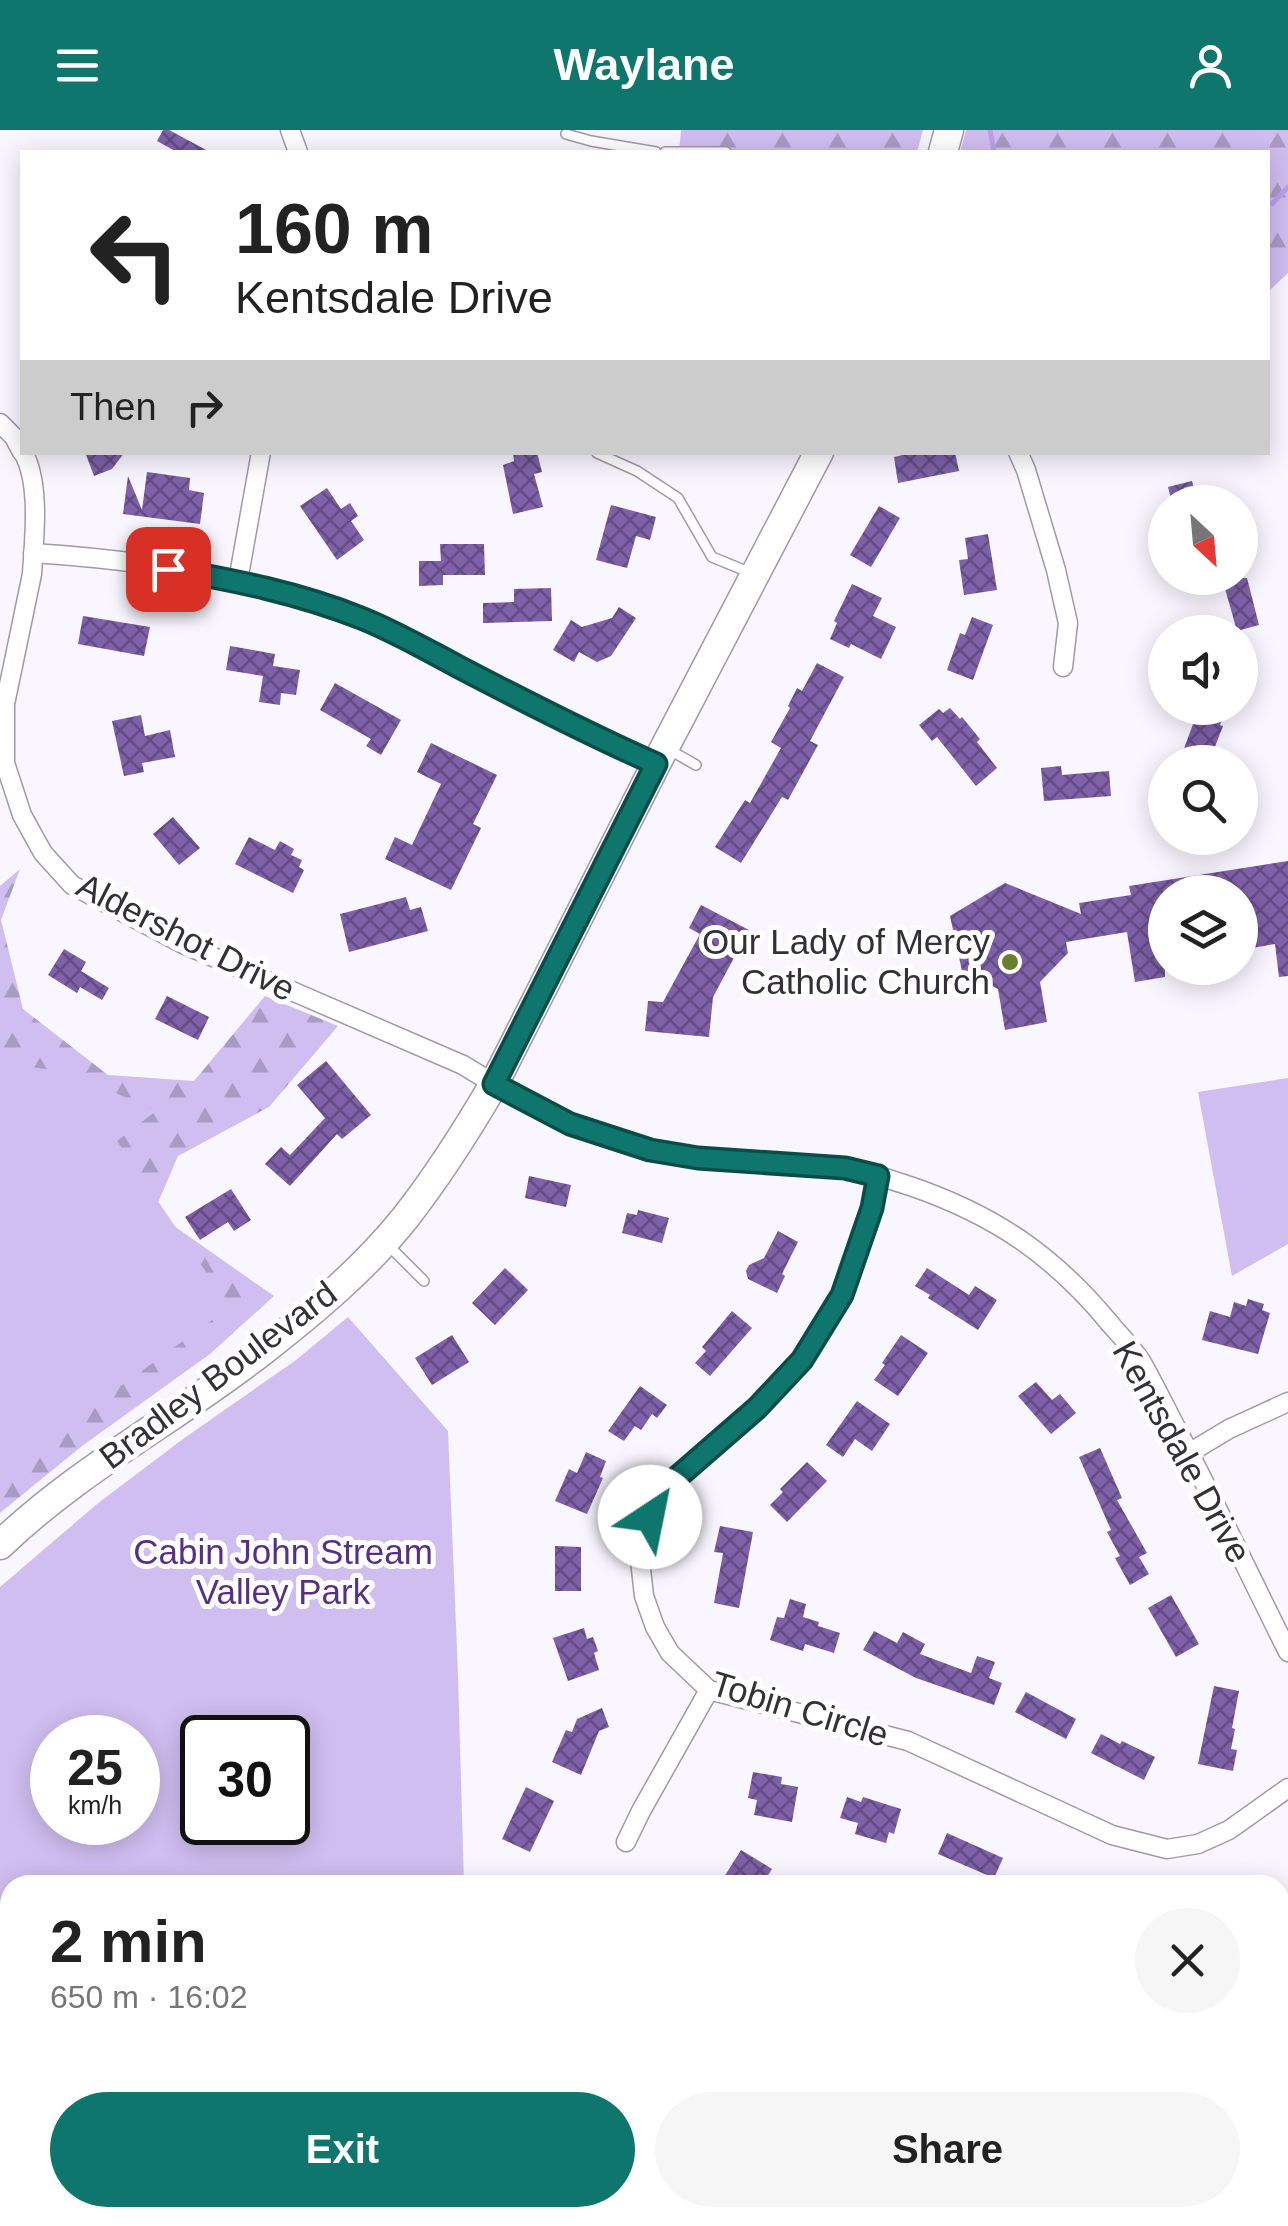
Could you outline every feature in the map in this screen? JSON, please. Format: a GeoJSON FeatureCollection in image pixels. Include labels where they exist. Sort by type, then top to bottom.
{"type":"FeatureCollection","features":[{"type":"Feature","properties":{"kind":"main road","name":"Bradley Boulevard"},"geometry":{"type":"LineString","coordinates":[[0,1545],[80,1478],[262,1351],[338,1289],[404,1220],[464,1135],[494,1084],[817,455]]}},
{"type":"Feature","properties":{"kind":"street","name":"Aldershot Drive"},"geometry":{"type":"LineString","coordinates":[[0,423],[20,447]]}},
{"type":"Feature","properties":{"kind":"street","name":"Aldershot Drive"},"geometry":{"type":"LineString","coordinates":[[24,455],[34,500],[34,552],[3,735],[5,763],[22,815],[43,854],[72,885],[180,943],[462,1065],[494,1084]]}},
{"type":"Feature","properties":{"kind":"street"},"geometry":{"type":"LineString","coordinates":[[238,581],[260,455]]}},
{"type":"Feature","properties":{"kind":"street"},"geometry":{"type":"LineString","coordinates":[[1019,455],[1056,570],[1068,623],[1063,666]]}},
{"type":"Feature","properties":{"kind":"street"},"geometry":{"type":"LineString","coordinates":[[34,552],[98,557],[238,581],[316,601],[365,619],[609,744],[660,755]]}},
{"type":"Feature","properties":{"kind":"street","name":"Kentsdale Drive"},"geometry":{"type":"LineString","coordinates":[[494,1084],[570,1124],[650,1150],[698,1158],[845,1168],[878,1176],[944,1198],[1026,1242],[1092,1301],[1140,1360],[1288,1652]]}},
{"type":"Feature","properties":{"kind":"street","name":"Tobin Circle"},"geometry":{"type":"LineString","coordinates":[[878,1176],[872,1208],[842,1295],[802,1360],[757,1408],[658,1494],[642,1540],[640,1560],[644,1596],[670,1654],[709,1690],[908,1741],[1112,1835],[1168,1849],[1198,1844],[1229,1830],[1288,1788]]}},
{"type":"Feature","properties":{"kind":"street"},"geometry":{"type":"LineString","coordinates":[[1189,1453],[1288,1402]]}},
{"type":"Feature","properties":{"kind":"street"},"geometry":{"type":"LineString","coordinates":[[626,1842],[709,1690]]}},
{"type":"Feature","properties":{"kind":"lane"},"geometry":{"type":"LineString","coordinates":[[566,134],[644,150]]}},
{"type":"Feature","properties":{"kind":"lane"},"geometry":{"type":"LineString","coordinates":[[599,455],[636,471],[678,498],[712,556],[754,574]]}},
{"type":"Feature","properties":{"kind":"lane"},"geometry":{"type":"LineString","coordinates":[[660,755],[696,765]]}},
{"type":"Feature","properties":{"kind":"lane"},"geometry":{"type":"LineString","coordinates":[[384,1240],[424,1281]]}},
{"type":"Feature","properties":{"kind":"green space"},"geometry":{"type":"Polygon","coordinates":[[[681,130],[923,130],[918,150],[679,150],[681,130]]]}},
{"type":"Feature","properties":{"kind":"green space"},"geometry":{"type":"Polygon","coordinates":[[[966,130],[1288,130],[1288,273],[1270,290],[1270,150],[961,150],[966,130]]]}},
{"type":"Feature","properties":{"kind":"green space"},"geometry":{"type":"Polygon","coordinates":[[[20,869],[1,920],[23,1009],[108,1075],[194,1081],[265,996],[338,1026],[269,1107],[178,1156],[154,1212],[274,1296],[210,1354],[82,1446],[0,1513],[0,886],[20,869]]]}},
{"type":"Feature","properties":{"kind":"green space"},"geometry":{"type":"Polygon","coordinates":[[[0,1063],[69,1072],[156,1111],[117,1141],[230,1307],[107,1396],[0,1484],[0,1063]]]}},
{"type":"Feature","properties":{"kind":"green space"},"geometry":{"type":"Polygon","coordinates":[[[1288,1078],[1288,1244],[1232,1276],[1198,1092],[1288,1078]]]}},
{"type":"Feature","properties":{"kind":"green space","name":"Cabin John Stream Valley Park"},"geometry":{"type":"Polygon","coordinates":[[[348,1317],[448,1431],[464,1875],[0,1875],[0,1587],[97,1504],[296,1360],[348,1317]]]}},
{"type":"Feature","properties":{"kind":"building"},"geometry":{"type":"Polygon","coordinates":[[[163,130],[169,130],[206,150],[173,150],[157,141],[163,130]]]}},
{"type":"Feature","properties":{"kind":"building"},"geometry":{"type":"Polygon","coordinates":[[[86,455],[123,455],[112,469],[94,476],[86,455]]]}},
{"type":"Feature","properties":{"kind":"building"},"geometry":{"type":"Polygon","coordinates":[[[513,455],[538,455],[542,472],[534,474],[543,507],[513,514],[503,465],[514,461],[513,455]]]}},
{"type":"Feature","properties":{"kind":"building"},"geometry":{"type":"Polygon","coordinates":[[[956,455],[959,471],[898,483],[894,457],[956,455]]]}},
{"type":"Feature","properties":{"kind":"building"},"geometry":{"type":"Polygon","coordinates":[[[147,472],[190,478],[189,490],[204,493],[200,524],[123,514],[128,476],[142,510],[147,472]]]}},
{"type":"Feature","properties":{"kind":"building"},"geometry":{"type":"Polygon","coordinates":[[[327,488],[341,509],[350,503],[358,516],[351,521],[364,540],[337,560],[300,506],[327,488]]]}},
{"type":"Feature","properties":{"kind":"building"},"geometry":{"type":"Polygon","coordinates":[[[611,505],[656,517],[650,540],[636,536],[627,568],[596,560],[611,505]]]}},
{"type":"Feature","properties":{"kind":"building"},"geometry":{"type":"Polygon","coordinates":[[[879,506],[900,518],[871,567],[850,555],[879,506]]]}},
{"type":"Feature","properties":{"kind":"building"},"geometry":{"type":"Polygon","coordinates":[[[988,534],[997,590],[964,595],[959,560],[968,559],[965,538],[988,534]]]}},
{"type":"Feature","properties":{"kind":"building"},"geometry":{"type":"Polygon","coordinates":[[[440,544],[484,544],[485,575],[443,575],[443,585],[419,586],[419,561],[441,561],[440,544]]]}},
{"type":"Feature","properties":{"kind":"building"},"geometry":{"type":"Polygon","coordinates":[[[852,584],[882,598],[873,616],[896,627],[881,659],[851,644],[849,648],[830,639],[852,584]]]}},
{"type":"Feature","properties":{"kind":"building"},"geometry":{"type":"Polygon","coordinates":[[[551,588],[552,621],[483,623],[483,603],[514,602],[514,589],[551,588]]]}},
{"type":"Feature","properties":{"kind":"building"},"geometry":{"type":"Polygon","coordinates":[[[1227,595],[1251,595],[1256,615],[1232,615],[1227,595]]]}},
{"type":"Feature","properties":{"kind":"building"},"geometry":{"type":"Polygon","coordinates":[[[619,607],[636,618],[611,656],[597,662],[579,652],[574,662],[553,650],[571,620],[582,627],[612,618],[619,607]]]}},
{"type":"Feature","properties":{"kind":"building"},"geometry":{"type":"Polygon","coordinates":[[[83,616],[150,627],[144,656],[78,644],[83,616]]]}},
{"type":"Feature","properties":{"kind":"building"},"geometry":{"type":"Polygon","coordinates":[[[972,617],[993,625],[973,680],[947,670],[960,633],[965,635],[972,617]]]}},
{"type":"Feature","properties":{"kind":"building"},"geometry":{"type":"Polygon","coordinates":[[[230,646],[275,654],[273,666],[300,670],[296,695],[281,693],[280,705],[259,702],[263,676],[226,670],[230,646]]]}},
{"type":"Feature","properties":{"kind":"building"},"geometry":{"type":"Polygon","coordinates":[[[817,663],[844,677],[810,741],[818,745],[788,800],[782,797],[741,863],[715,847],[745,800],[750,803],[781,748],[771,742],[797,688],[802,691],[817,663]]]}},
{"type":"Feature","properties":{"kind":"building"},"geometry":{"type":"Polygon","coordinates":[[[335,683],[401,720],[381,755],[366,746],[371,739],[320,710],[335,683]]]}},
{"type":"Feature","properties":{"kind":"building"},"geometry":{"type":"Polygon","coordinates":[[[950,708],[980,739],[977,742],[997,768],[976,786],[937,737],[932,741],[919,725],[939,709],[943,713],[950,708]]]}},
{"type":"Feature","properties":{"kind":"building"},"geometry":{"type":"Polygon","coordinates":[[[141,715],[145,736],[170,730],[175,757],[142,763],[144,772],[124,776],[112,721],[141,715]]]}},
{"type":"Feature","properties":{"kind":"building"},"geometry":{"type":"Polygon","coordinates":[[[1193,725],[1223,726],[1216,745],[1185,745],[1193,725]]]}},
{"type":"Feature","properties":{"kind":"building"},"geometry":{"type":"Polygon","coordinates":[[[431,743],[497,775],[473,824],[481,828],[451,890],[385,859],[395,837],[412,845],[441,784],[417,772],[431,743]]]}},
{"type":"Feature","properties":{"kind":"building"},"geometry":{"type":"Polygon","coordinates":[[[1061,766],[1062,775],[1109,771],[1111,796],[1044,801],[1041,768],[1061,766]]]}},
{"type":"Feature","properties":{"kind":"building"},"geometry":{"type":"Polygon","coordinates":[[[173,817],[200,848],[179,865],[153,834],[173,817]]]}},
{"type":"Feature","properties":{"kind":"building"},"geometry":{"type":"Polygon","coordinates":[[[249,837],[275,850],[280,841],[294,849],[291,855],[302,860],[299,867],[304,870],[293,893],[235,864],[249,837]]]}},
{"type":"Feature","properties":{"kind":"building","name":"Our Lady of Mercy Catholic Church"},"geometry":{"type":"Polygon","coordinates":[[[1288,861],[1288,976],[1279,977],[1275,944],[1258,947],[1258,875],[1199,875],[1288,861]]]}},
{"type":"Feature","properties":{"kind":"building","name":"Our Lady of Mercy Catholic Church"},"geometry":{"type":"Polygon","coordinates":[[[1005,883],[1081,914],[1079,903],[1131,895],[1129,886],[1148,883],[1148,980],[1135,982],[1127,932],[1066,942],[1068,953],[1040,982],[1047,1022],[1005,1030],[998,989],[962,971],[950,916],[1005,883]]]}},
{"type":"Feature","properties":{"kind":"building"},"geometry":{"type":"Polygon","coordinates":[[[406,897],[410,910],[421,907],[428,931],[349,952],[340,914],[406,897]]]}},
{"type":"Feature","properties":{"kind":"building"},"geometry":{"type":"Polygon","coordinates":[[[701,905],[749,930],[713,997],[709,1037],[645,1031],[648,1001],[663,1002],[700,934],[689,928],[701,905]]]}},
{"type":"Feature","properties":{"kind":"building"},"geometry":{"type":"Polygon","coordinates":[[[64,949],[86,962],[81,971],[109,988],[102,1000],[80,987],[77,993],[48,975],[64,949]]]}},
{"type":"Feature","properties":{"kind":"building"},"geometry":{"type":"Polygon","coordinates":[[[167,996],[209,1017],[198,1040],[155,1019],[167,996]]]}},
{"type":"Feature","properties":{"kind":"building"},"geometry":{"type":"Polygon","coordinates":[[[326,1061],[371,1115],[342,1139],[337,1134],[290,1186],[265,1164],[281,1147],[290,1155],[325,1118],[297,1085],[326,1061]]]}},
{"type":"Feature","properties":{"kind":"building"},"geometry":{"type":"Polygon","coordinates":[[[529,1176],[571,1185],[566,1207],[525,1198],[529,1176]]]}},
{"type":"Feature","properties":{"kind":"building"},"geometry":{"type":"Polygon","coordinates":[[[231,1189],[251,1220],[234,1231],[228,1222],[200,1240],[185,1217],[231,1189]]]}},
{"type":"Feature","properties":{"kind":"building"},"geometry":{"type":"Polygon","coordinates":[[[638,1210],[669,1218],[662,1243],[622,1233],[627,1213],[637,1215],[638,1210]]]}},
{"type":"Feature","properties":{"kind":"building"},"geometry":{"type":"Polygon","coordinates":[[[778,1231],[798,1242],[777,1293],[748,1279],[746,1271],[749,1265],[764,1258],[778,1231]]]}},
{"type":"Feature","properties":{"kind":"building"},"geometry":{"type":"Polygon","coordinates":[[[505,1268],[528,1290],[495,1325],[472,1303],[505,1268]]]}},
{"type":"Feature","properties":{"kind":"building"},"geometry":{"type":"Polygon","coordinates":[[[927,1268],[969,1295],[975,1286],[997,1300],[978,1330],[915,1286],[927,1268]]]}},
{"type":"Feature","properties":{"kind":"building"},"geometry":{"type":"Polygon","coordinates":[[[1248,1299],[1264,1304],[1262,1310],[1270,1313],[1258,1354],[1202,1340],[1210,1311],[1230,1317],[1234,1302],[1246,1306],[1248,1299]]]}},
{"type":"Feature","properties":{"kind":"building"},"geometry":{"type":"Polygon","coordinates":[[[732,1311],[752,1328],[710,1376],[695,1363],[706,1351],[702,1347],[732,1311]]]}},
{"type":"Feature","properties":{"kind":"building"},"geometry":{"type":"Polygon","coordinates":[[[452,1335],[469,1362],[432,1385],[415,1358],[452,1335]]]}},
{"type":"Feature","properties":{"kind":"building"},"geometry":{"type":"Polygon","coordinates":[[[901,1335],[928,1353],[898,1396],[874,1380],[901,1335]]]}},
{"type":"Feature","properties":{"kind":"building"},"geometry":{"type":"Polygon","coordinates":[[[1036,1382],[1052,1400],[1060,1394],[1076,1413],[1051,1434],[1018,1396],[1036,1382]]]}},
{"type":"Feature","properties":{"kind":"building"},"geometry":{"type":"Polygon","coordinates":[[[640,1386],[667,1405],[657,1418],[652,1414],[641,1430],[635,1426],[624,1441],[608,1431],[640,1386]]]}},
{"type":"Feature","properties":{"kind":"building"},"geometry":{"type":"Polygon","coordinates":[[[857,1401],[890,1424],[872,1451],[855,1439],[843,1457],[826,1445],[857,1401]]]}},
{"type":"Feature","properties":{"kind":"building"},"geometry":{"type":"Polygon","coordinates":[[[1100,1448],[1122,1498],[1117,1500],[1147,1553],[1139,1557],[1149,1574],[1130,1585],[1115,1558],[1120,1556],[1107,1532],[1111,1530],[1079,1457],[1100,1448]]]}},
{"type":"Feature","properties":{"kind":"building"},"geometry":{"type":"Polygon","coordinates":[[[586,1452],[606,1461],[587,1514],[555,1501],[569,1469],[577,1473],[586,1452]]]}},
{"type":"Feature","properties":{"kind":"building"},"geometry":{"type":"Polygon","coordinates":[[[807,1462],[827,1481],[787,1522],[770,1505],[807,1462]]]}},
{"type":"Feature","properties":{"kind":"building"},"geometry":{"type":"Polygon","coordinates":[[[720,1526],[753,1532],[739,1608],[714,1603],[723,1553],[714,1552],[720,1526]]]}},
{"type":"Feature","properties":{"kind":"building"},"geometry":{"type":"Polygon","coordinates":[[[555,1546],[581,1547],[581,1591],[555,1591],[555,1546]]]}},
{"type":"Feature","properties":{"kind":"building"},"geometry":{"type":"Polygon","coordinates":[[[1171,1595],[1199,1644],[1176,1657],[1148,1608],[1171,1595]]]}},
{"type":"Feature","properties":{"kind":"building"},"geometry":{"type":"Polygon","coordinates":[[[790,1599],[806,1604],[803,1617],[840,1633],[834,1653],[805,1644],[803,1651],[770,1640],[777,1617],[784,1618],[790,1599]]]}},
{"type":"Feature","properties":{"kind":"building"},"geometry":{"type":"Polygon","coordinates":[[[584,1628],[587,1639],[593,1637],[598,1651],[594,1653],[599,1670],[568,1681],[553,1638],[584,1628]]]}},
{"type":"Feature","properties":{"kind":"building"},"geometry":{"type":"Polygon","coordinates":[[[874,1631],[897,1643],[903,1632],[925,1644],[920,1654],[971,1673],[977,1656],[995,1662],[989,1678],[1002,1683],[994,1705],[916,1678],[863,1650],[874,1631]]]}},
{"type":"Feature","properties":{"kind":"building"},"geometry":{"type":"Polygon","coordinates":[[[1214,1686],[1239,1691],[1232,1728],[1235,1729],[1231,1749],[1237,1750],[1233,1771],[1198,1764],[1214,1686]]]}},
{"type":"Feature","properties":{"kind":"building"},"geometry":{"type":"Polygon","coordinates":[[[1026,1692],[1076,1719],[1066,1739],[1015,1712],[1026,1692]]]}},
{"type":"Feature","properties":{"kind":"building"},"geometry":{"type":"Polygon","coordinates":[[[602,1708],[609,1727],[599,1731],[581,1775],[552,1762],[566,1730],[572,1732],[577,1719],[602,1708]]]}},
{"type":"Feature","properties":{"kind":"building"},"geometry":{"type":"Polygon","coordinates":[[[1101,1734],[1155,1757],[1144,1780],[1091,1753],[1101,1734]]]}},
{"type":"Feature","properties":{"kind":"building"},"geometry":{"type":"Polygon","coordinates":[[[753,1772],[782,1777],[781,1784],[798,1787],[792,1822],[754,1815],[757,1800],[748,1798],[753,1772]]]}},
{"type":"Feature","properties":{"kind":"building"},"geometry":{"type":"Polygon","coordinates":[[[526,1787],[554,1801],[530,1852],[502,1839],[526,1787]]]}},
{"type":"Feature","properties":{"kind":"building"},"geometry":{"type":"Polygon","coordinates":[[[847,1797],[861,1802],[863,1797],[901,1809],[894,1834],[889,1832],[886,1843],[855,1834],[858,1823],[840,1818],[847,1797]]]}},
{"type":"Feature","properties":{"kind":"building"},"geometry":{"type":"Polygon","coordinates":[[[947,1833],[1003,1858],[995,1875],[987,1875],[938,1854],[947,1833]]]}},
{"type":"Feature","properties":{"kind":"building"},"geometry":{"type":"Polygon","coordinates":[[[741,1850],[772,1869],[768,1875],[725,1875],[741,1850]]]}},
{"type":"Feature","properties":{"kind":"waterway"},"geometry":{"type":"LineString","coordinates":[[990,130],[994,150]]}},
{"type":"Feature","properties":{"kind":"waterway"},"geometry":{"type":"LineString","coordinates":[[1270,203],[1288,187]]}},
{"type":"Feature","properties":{"kind":"place","name":"Our Lady of Mercy Catholic Church"},"geometry":{"type":"Point","coordinates":[1010,962]}},
{"type":"Feature","properties":{"kind":"route"},"geometry":{"type":"LineString","coordinates":[[168,569],[274,590],[365,619],[609,744],[656,764],[494,1084],[570,1124],[650,1150],[698,1158],[845,1168],[878,1176],[872,1208],[842,1295],[802,1360],[757,1408],[658,1494],[650,1517]]}}]}
